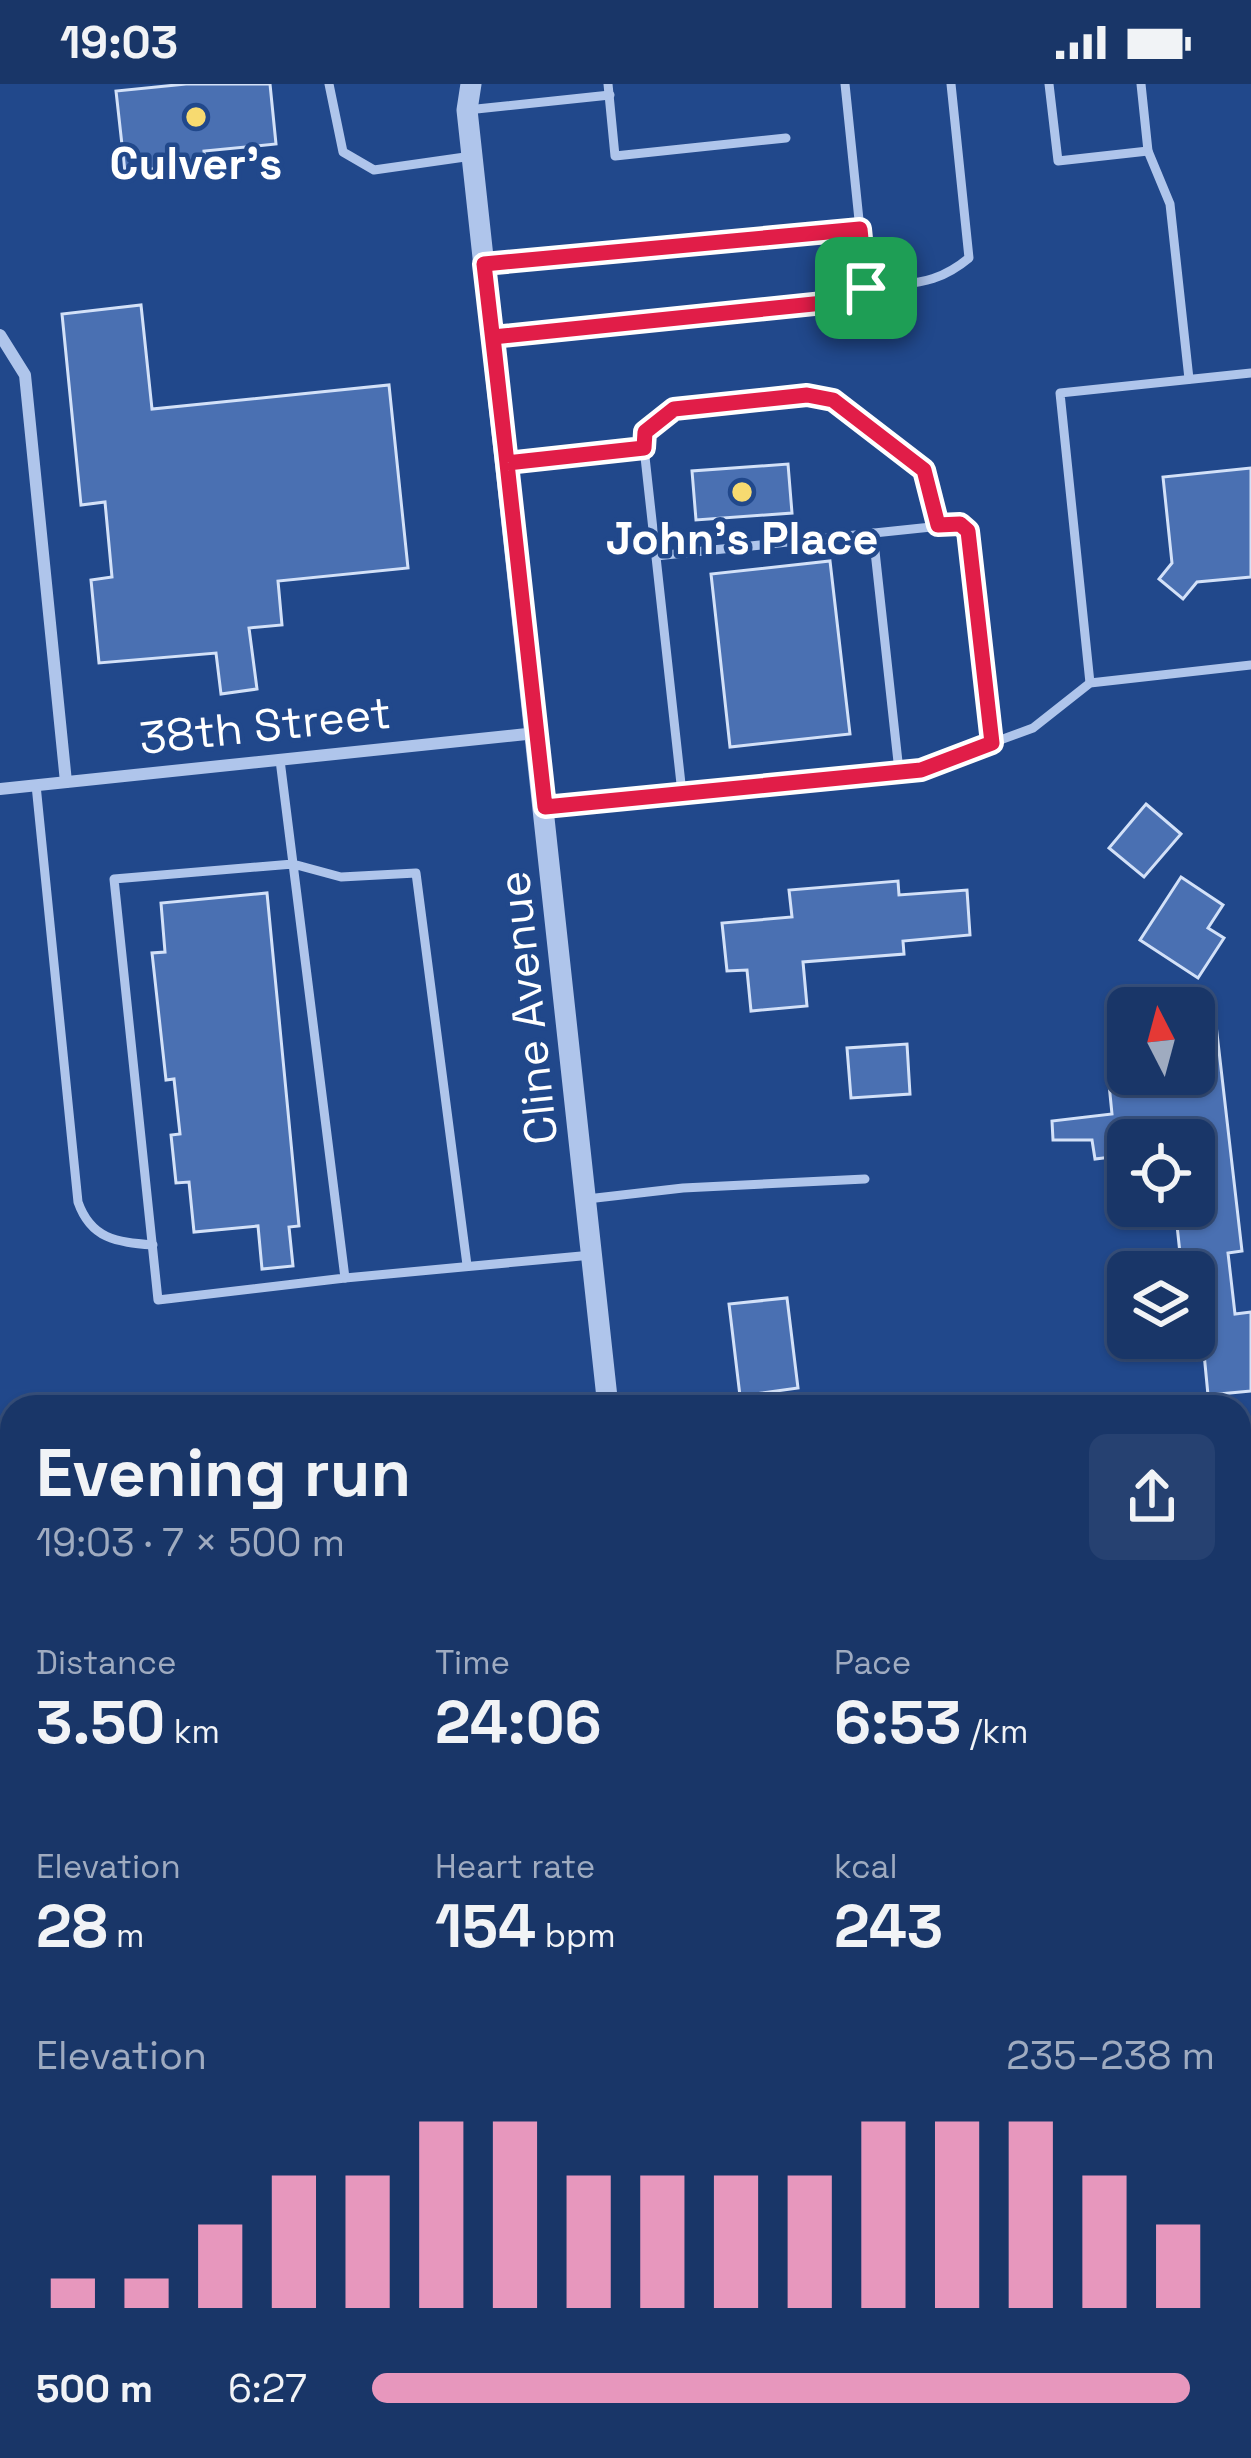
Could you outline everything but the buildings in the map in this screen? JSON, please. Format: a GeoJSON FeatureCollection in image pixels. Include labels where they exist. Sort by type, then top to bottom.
{"type":"FeatureCollection","features":[{"type":"Feature","properties":{"kind":"street","name":"Cline Avenue"},"geometry":{"type":"LineString","coordinates":[[455,84],[467,110]]}},
{"type":"Feature","properties":{"kind":"street","name":"Cline Avenue"},"geometry":{"type":"LineString","coordinates":[[471,84],[467,110],[607,1395]]}},
{"type":"Feature","properties":{"kind":"street"},"geometry":{"type":"LineString","coordinates":[[0,334],[25,375],[66,782]]}},
{"type":"Feature","properties":{"kind":"street","name":"38th Street"},"geometry":{"type":"LineString","coordinates":[[0,789],[537,733]]}},
{"type":"Feature","properties":{"kind":"lane"},"geometry":{"type":"LineString","coordinates":[[329,84],[343,152],[374,170],[472,156]]}},
{"type":"Feature","properties":{"kind":"lane"},"geometry":{"type":"LineString","coordinates":[[845,84],[866,288]]}},
{"type":"Feature","properties":{"kind":"lane"},"geometry":{"type":"LineString","coordinates":[[493,337],[843,301],[866,288],[942,280],[969,258],[951,84]]}},
{"type":"Feature","properties":{"kind":"lane"},"geometry":{"type":"LineString","coordinates":[[1049,84],[1058,160],[1148,151]]}},
{"type":"Feature","properties":{"kind":"lane"},"geometry":{"type":"LineString","coordinates":[[1141,84],[1148,151],[1170,204],[1190,379]]}},
{"type":"Feature","properties":{"kind":"lane"},"geometry":{"type":"LineString","coordinates":[[467,110],[609,89],[615,156],[786,138]]}},
{"type":"Feature","properties":{"kind":"lane"},"geometry":{"type":"LineString","coordinates":[[484,264],[860,229]]}},
{"type":"Feature","properties":{"kind":"lane"},"geometry":{"type":"LineString","coordinates":[[1090,682],[1060,393],[1251,373]]}},
{"type":"Feature","properties":{"kind":"lane"},"geometry":{"type":"LineString","coordinates":[[682,793],[645,432],[674,409],[807,395],[833,400],[924,470],[938,525]]}},
{"type":"Feature","properties":{"kind":"lane"},"geometry":{"type":"LineString","coordinates":[[507,463],[644,448]]}},
{"type":"Feature","properties":{"kind":"lane"},"geometry":{"type":"LineString","coordinates":[[656,556],[960,524],[973,542],[992,743]]}},
{"type":"Feature","properties":{"kind":"lane"},"geometry":{"type":"LineString","coordinates":[[873,533],[899,771]]}},
{"type":"Feature","properties":{"kind":"lane"},"geometry":{"type":"LineString","coordinates":[[545,807],[921,770],[1033,728],[1090,682],[1251,665]]}},
{"type":"Feature","properties":{"kind":"lane"},"geometry":{"type":"LineString","coordinates":[[280,760],[345,1278]]}},
{"type":"Feature","properties":{"kind":"lane"},"geometry":{"type":"LineString","coordinates":[[36,785],[78,1202],[86,1222],[98,1234],[153,1245]]}},
{"type":"Feature","properties":{"kind":"lane"},"geometry":{"type":"LineString","coordinates":[[467,1265],[416,873],[341,878],[292,864],[114,879],[158,1300],[592,1255]]}},
{"type":"Feature","properties":{"kind":"lane"},"geometry":{"type":"LineString","coordinates":[[586,1199],[683,1188],[865,1179]]}},
{"type":"Feature","properties":{"kind":"place","name":"Culver's"},"geometry":{"type":"Point","coordinates":[196,117]}},
{"type":"Feature","properties":{"kind":"place","name":"John's Place"},"geometry":{"type":"Point","coordinates":[742,492]}},
{"type":"Feature","properties":{"kind":"route"},"geometry":{"type":"LineString","coordinates":[[866,288],[843,301],[493,337],[545,807],[921,770],[992,743],[973,542],[968,531],[960,524],[938,525],[924,470],[833,400],[807,395],[674,409],[656,418],[645,432],[644,448],[507,463],[493,337],[484,264],[860,229],[866,288]]}}]}
